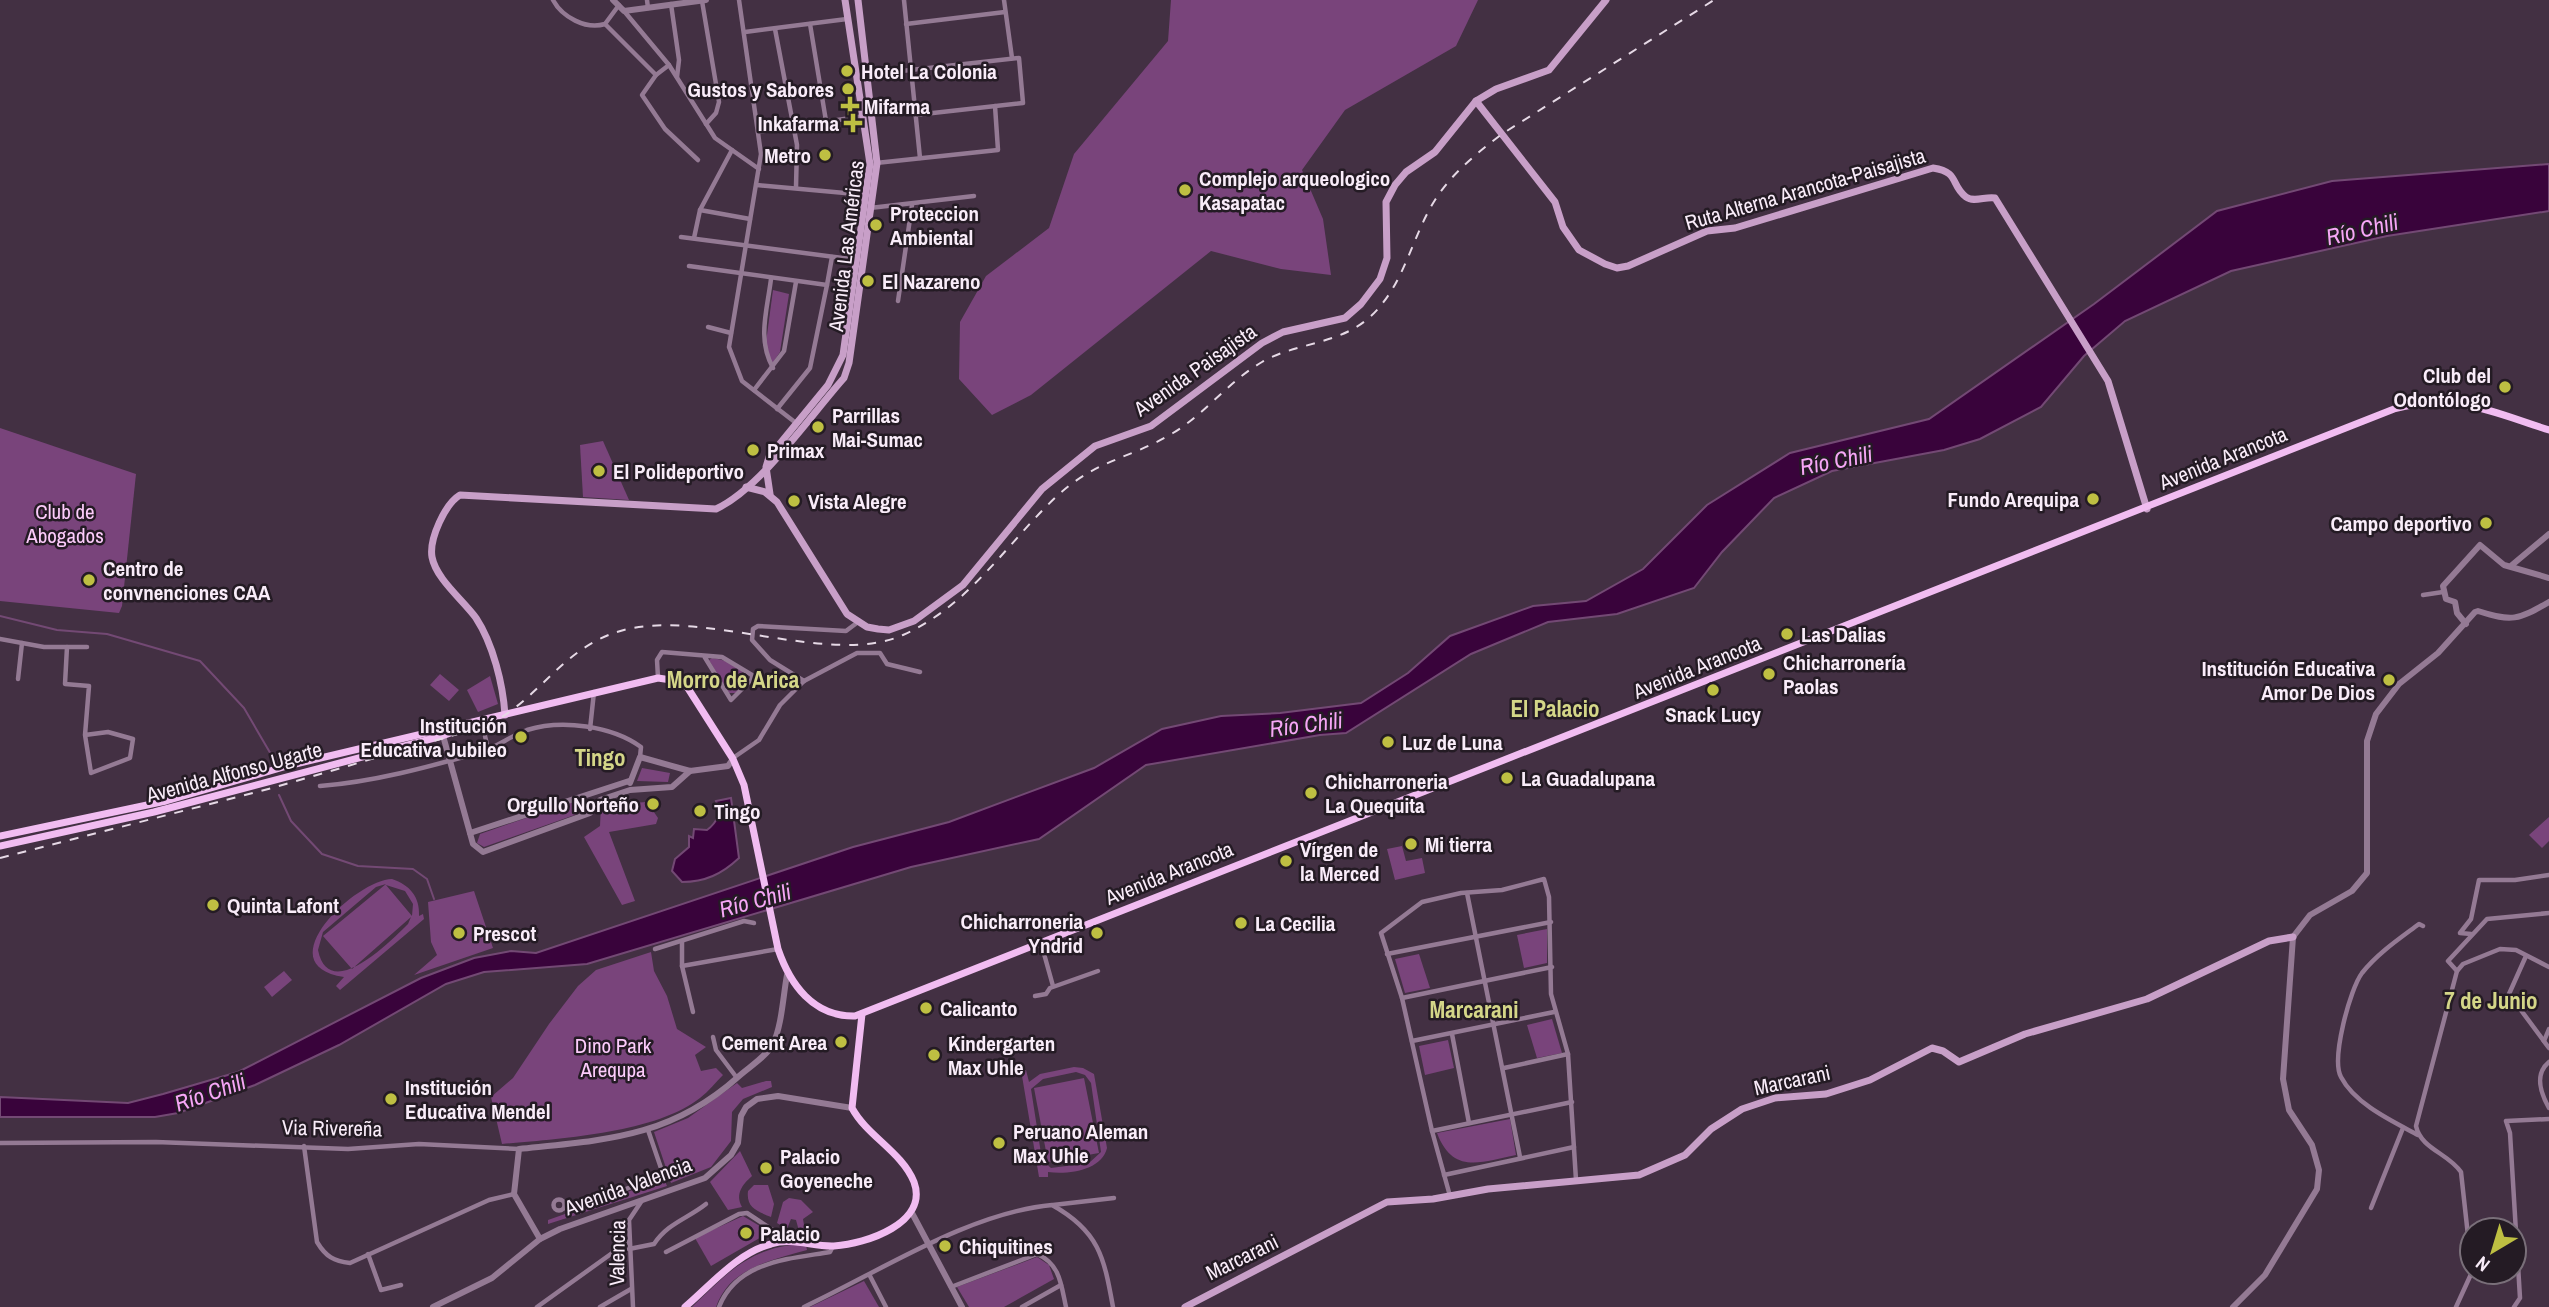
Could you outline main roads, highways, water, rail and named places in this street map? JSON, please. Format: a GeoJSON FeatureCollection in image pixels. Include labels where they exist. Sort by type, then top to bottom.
{"type":"FeatureCollection","features":[{"type":"Feature","properties":{"kind":"main road","name":"Avenida Las Américas"},"geometry":{"type":"LineString","coordinates":[[766,467],[769,457],[837,372],[843,355],[860,260],[874,163],[845,0]]}},
{"type":"Feature","properties":{"kind":"main road","name":"Avenida Las Américas"},"geometry":{"type":"LineString","coordinates":[[858,0],[867,76],[867,115]]}},
{"type":"Feature","properties":{"kind":"main road","name":"Avenida Paisajista"},"geometry":{"type":"LineString","coordinates":[[770,494],[797,531],[841,605],[858,622],[888,630],[914,621],[937,607],[963,584],[1042,489],[1079,457],[1095,446],[1151,426],[1262,343],[1283,332],[1345,318],[1361,304],[1380,279],[1387,258],[1386,202],[1395,185],[1406,172],[1435,152],[1476,101],[1496,89],[1549,69],[1606,0]]}},
{"type":"Feature","properties":{"kind":"main road","name":"Ruta Alterna Arancota-Paisajista"},"geometry":{"type":"LineString","coordinates":[[1476,101],[1555,202],[1563,227],[1579,250],[1617,268],[1628,266],[1707,231],[1735,228],[1933,168],[1945,170],[1953,176],[1964,196],[1970,200],[1990,197],[2000,202],[2095,356],[2115,396],[2147,509]]}},
{"type":"Feature","properties":{"kind":"main road","name":"Avenida Las Américas"},"geometry":{"type":"LineString","coordinates":[[868,208],[867,195],[874,163]]}},
{"type":"Feature","properties":{"kind":"main road","name":"Avenida Las Américas"},"geometry":{"type":"LineString","coordinates":[[505,715],[503,693],[488,642],[476,619],[438,570],[432,557],[433,542],[453,500],[460,495],[716,509],[729,503],[766,467],[844,378],[849,363],[860,260]]}},
{"type":"Feature","properties":{"kind":"main road","name":"Avenida Arancota"},"geometry":{"type":"LineString","coordinates":[[862,1014],[2147,509],[2275,454],[2411,404],[2441,400],[2462,402],[2549,430]]}},
{"type":"Feature","properties":{"kind":"main road"},"geometry":{"type":"LineString","coordinates":[[746,487],[770,494],[766,467]]}},
{"type":"Feature","properties":{"kind":"main road","name":"Avenida Alfonso Ugarte"},"geometry":{"type":"LineString","coordinates":[[0,836],[166,801],[442,733],[594,692],[658,678],[684,682],[733,759],[744,785],[778,949],[787,975],[800,993],[819,1006],[846,1016],[862,1014]]}},
{"type":"Feature","properties":{"kind":"main road","name":"Avenida Alfonso Ugarte"},"geometry":{"type":"LineString","coordinates":[[0,846],[154,812],[273,774]]}},
{"type":"Feature","properties":{"kind":"main road","name":"Marcarani"},"geometry":{"type":"LineString","coordinates":[[1185,1307],[1387,1202],[1639,1175],[1685,1155],[1711,1129],[1742,1109],[1775,1098],[1826,1094],[1870,1080],[1931,1048],[1943,1051],[1959,1062],[2025,1034],[2147,999],[2269,941],[2293,937]]}},
{"type":"Feature","properties":{"kind":"main road"},"geometry":{"type":"LineString","coordinates":[[685,1307],[741,1259],[772,1243],[790,1241],[833,1246],[859,1242],[912,1213],[916,1202],[912,1178],[852,1108],[862,1014]]}},
{"type":"Feature","properties":{"kind":"water","name":"Río Chili"},"geometry":{"type":"Polygon","coordinates":[[[2549,164],[2549,211],[2387,236],[2231,271],[2125,321],[2084,356],[2041,407],[1980,439],[1944,450],[1832,471],[1774,498],[1722,552],[1694,588],[1617,614],[1548,622],[1471,654],[1346,733],[1320,735],[1146,765],[1039,839],[911,867],[587,964],[484,972],[446,984],[339,1045],[255,1085],[178,1113],[155,1117],[0,1117],[0,1097],[128,1103],[238,1072],[421,978],[474,958],[511,951],[536,953],[853,847],[949,822],[1094,768],[1162,729],[1221,716],[1280,713],[1361,703],[1408,673],[1450,636],[1533,606],[1586,601],[1643,569],[1707,505],[1790,453],[1929,419],[2094,304],[2217,211],[2332,181],[2549,164]]]}},
{"type":"Feature","properties":{"kind":"water"},"geometry":{"type":"Polygon","coordinates":[[[731,798],[739,858],[713,876],[682,882],[672,871],[675,859],[689,847],[689,836],[693,838],[694,829],[707,830],[714,824],[718,817],[716,801],[731,798]]]}},
{"type":"Feature","properties":{"kind":"waterway"},"geometry":{"type":"LineString","coordinates":[[0,616],[57,630],[107,634],[200,661],[244,708],[272,756]]}},
{"type":"Feature","properties":{"kind":"waterway"},"geometry":{"type":"LineString","coordinates":[[279,795],[291,821],[322,854],[358,866],[413,869],[427,879],[434,899]]}},
{"type":"Feature","properties":{"kind":"railway"},"geometry":{"type":"LineString","coordinates":[[0,858],[272,788],[482,727],[520,704],[569,659],[588,646],[609,635],[633,628],[664,625],[699,627],[843,645],[875,643],[903,635],[927,622],[968,590],[1057,496],[1086,474],[1173,433],[1262,362],[1289,350],[1346,333],[1371,316],[1392,290],[1435,200],[1466,164],[1502,134],[1714,0]]}},
{"type":"Feature","properties":{"kind":"place","name":"Hotel La Colonia"},"geometry":{"type":"Point","coordinates":[847,71]}},
{"type":"Feature","properties":{"kind":"place","name":"Gustos y Sabores"},"geometry":{"type":"Point","coordinates":[848,89]}},
{"type":"Feature","properties":{"kind":"place","name":"Mifarma"},"geometry":{"type":"Point","coordinates":[850,106]}},
{"type":"Feature","properties":{"kind":"place","name":"Inkafarma"},"geometry":{"type":"Point","coordinates":[853,123]}},
{"type":"Feature","properties":{"kind":"place","name":"Metro"},"geometry":{"type":"Point","coordinates":[825,155]}},
{"type":"Feature","properties":{"kind":"place","name":"Complejo arqueologico Kasapatac"},"geometry":{"type":"Point","coordinates":[1185,190]}},
{"type":"Feature","properties":{"kind":"place","name":"Proteccion Ambiental"},"geometry":{"type":"Point","coordinates":[876,225]}},
{"type":"Feature","properties":{"kind":"place","name":"El Nazareno"},"geometry":{"type":"Point","coordinates":[868,281]}},
{"type":"Feature","properties":{"kind":"place","name":"Club del Odontólogo"},"geometry":{"type":"Point","coordinates":[2505,387]}},
{"type":"Feature","properties":{"kind":"place","name":"Parrillas Mai-Sumac"},"geometry":{"type":"Point","coordinates":[818,427]}},
{"type":"Feature","properties":{"kind":"place","name":"Primax"},"geometry":{"type":"Point","coordinates":[753,450]}},
{"type":"Feature","properties":{"kind":"place","name":"El Polideportivo"},"geometry":{"type":"Point","coordinates":[599,471]}},
{"type":"Feature","properties":{"kind":"place","name":"Fundo Arequipa"},"geometry":{"type":"Point","coordinates":[2093,499]}},
{"type":"Feature","properties":{"kind":"place","name":"Vista Alegre"},"geometry":{"type":"Point","coordinates":[794,501]}},
{"type":"Feature","properties":{"kind":"place","name":"Campo deportivo"},"geometry":{"type":"Point","coordinates":[2486,523]}},
{"type":"Feature","properties":{"kind":"place","name":"Centro de convnenciones CAA"},"geometry":{"type":"Point","coordinates":[89,580]}},
{"type":"Feature","properties":{"kind":"place","name":"Las Dalias"},"geometry":{"type":"Point","coordinates":[1787,634]}},
{"type":"Feature","properties":{"kind":"place","name":"Chicharronería Paolas"},"geometry":{"type":"Point","coordinates":[1769,674]}},
{"type":"Feature","properties":{"kind":"place","name":"Institución Educativa Amor De Dios"},"geometry":{"type":"Point","coordinates":[2389,680]}},
{"type":"Feature","properties":{"kind":"place","name":"Snack Lucy"},"geometry":{"type":"Point","coordinates":[1713,690]}},
{"type":"Feature","properties":{"kind":"place","name":"Institución Educativa Jubileo"},"geometry":{"type":"Point","coordinates":[521,737]}},
{"type":"Feature","properties":{"kind":"place","name":"Luz de Luna"},"geometry":{"type":"Point","coordinates":[1388,742]}},
{"type":"Feature","properties":{"kind":"place","name":"La Guadalupana"},"geometry":{"type":"Point","coordinates":[1507,778]}},
{"type":"Feature","properties":{"kind":"place","name":"Chicharroneria La Quequita"},"geometry":{"type":"Point","coordinates":[1311,793]}},
{"type":"Feature","properties":{"kind":"place","name":"Orgullo Norteño"},"geometry":{"type":"Point","coordinates":[653,804]}},
{"type":"Feature","properties":{"kind":"place","name":"Tingo"},"geometry":{"type":"Point","coordinates":[700,811]}},
{"type":"Feature","properties":{"kind":"place","name":"Mi tierra"},"geometry":{"type":"Point","coordinates":[1411,844]}},
{"type":"Feature","properties":{"kind":"place","name":"Vírgen de la Merced"},"geometry":{"type":"Point","coordinates":[1286,861]}},
{"type":"Feature","properties":{"kind":"place","name":"Quinta Lafont"},"geometry":{"type":"Point","coordinates":[213,905]}},
{"type":"Feature","properties":{"kind":"place","name":"La Cecilia"},"geometry":{"type":"Point","coordinates":[1241,923]}},
{"type":"Feature","properties":{"kind":"place","name":"Prescot"},"geometry":{"type":"Point","coordinates":[459,933]}},
{"type":"Feature","properties":{"kind":"place","name":"Chicharroneria Yndrid"},"geometry":{"type":"Point","coordinates":[1097,933]}},
{"type":"Feature","properties":{"kind":"place","name":"Calicanto"},"geometry":{"type":"Point","coordinates":[926,1008]}},
{"type":"Feature","properties":{"kind":"place","name":"Cement Area"},"geometry":{"type":"Point","coordinates":[841,1042]}},
{"type":"Feature","properties":{"kind":"place","name":"Kindergarten Max Uhle"},"geometry":{"type":"Point","coordinates":[934,1055]}},
{"type":"Feature","properties":{"kind":"place","name":"Institución Educativa Mendel"},"geometry":{"type":"Point","coordinates":[391,1099]}},
{"type":"Feature","properties":{"kind":"place","name":"Peruano Aleman Max Uhle"},"geometry":{"type":"Point","coordinates":[999,1143]}},
{"type":"Feature","properties":{"kind":"place","name":"Palacio Goyeneche"},"geometry":{"type":"Point","coordinates":[766,1168]}},
{"type":"Feature","properties":{"kind":"place","name":"Palacio"},"geometry":{"type":"Point","coordinates":[746,1233]}},
{"type":"Feature","properties":{"kind":"place","name":"Chiquitines"},"geometry":{"type":"Point","coordinates":[945,1246]}},
{"type":"Feature","properties":{"kind":"district","name":"Morro de Arica"},"geometry":{"type":"Point","coordinates":[733,679]}},
{"type":"Feature","properties":{"kind":"district","name":"El Palacio"},"geometry":{"type":"Point","coordinates":[1555,708]}},
{"type":"Feature","properties":{"kind":"district","name":"Tingo"},"geometry":{"type":"Point","coordinates":[600,757]}},
{"type":"Feature","properties":{"kind":"district","name":"7 de Junio"},"geometry":{"type":"Point","coordinates":[2491,1000]}},
{"type":"Feature","properties":{"kind":"district","name":"Marcarani"},"geometry":{"type":"Point","coordinates":[1474,1009]}},
{"type":"Feature","properties":{"kind":"park label","name":"Club de Abogados"},"geometry":{"type":"Point","coordinates":[65,523]}},
{"type":"Feature","properties":{"kind":"park label","name":"Dino Park Arequpa"},"geometry":{"type":"Point","coordinates":[613,1057]}}]}
